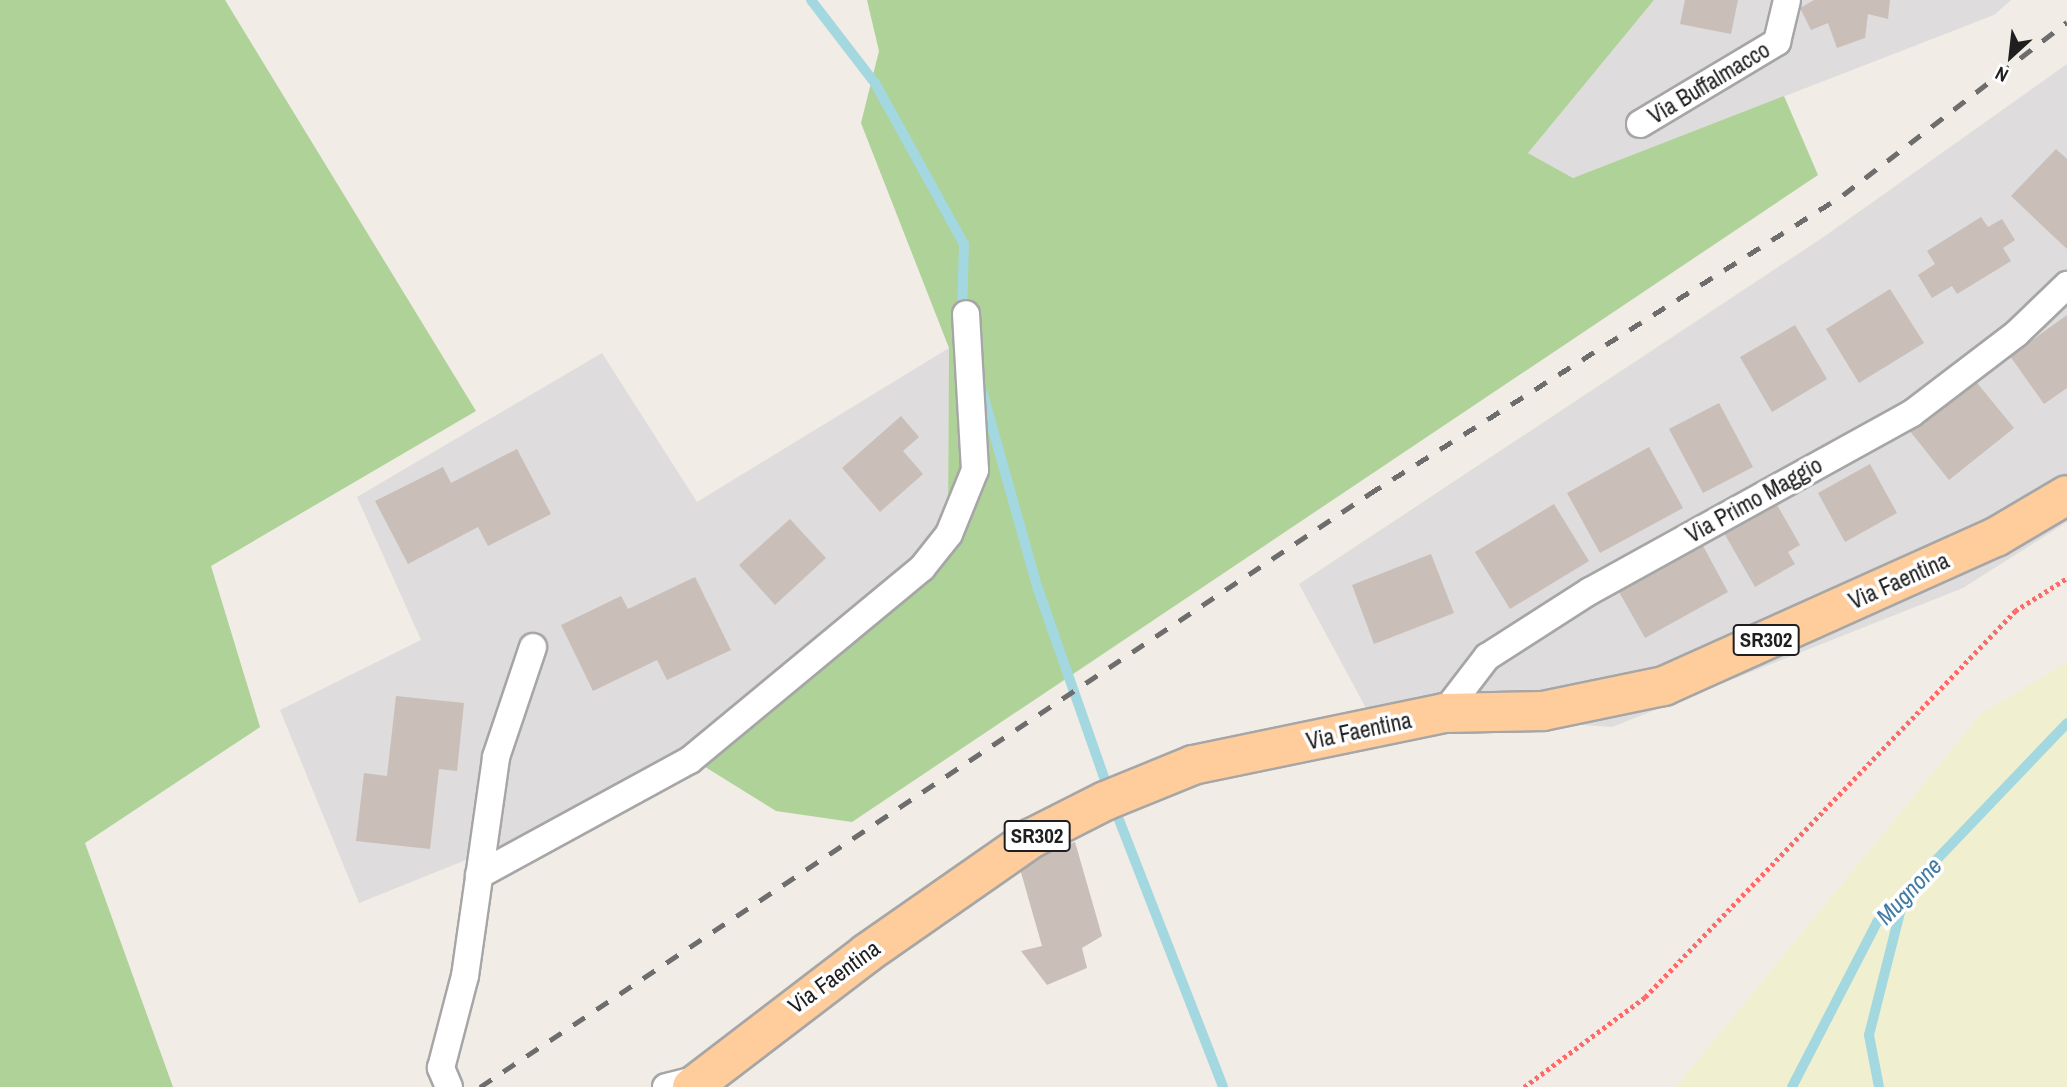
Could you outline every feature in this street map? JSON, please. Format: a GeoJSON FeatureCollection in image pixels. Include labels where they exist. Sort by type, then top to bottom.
{"type":"FeatureCollection","features":[{"type":"Feature","properties":{"kind":"main road","name":"Via Faentina"},"geometry":{"type":"LineString","coordinates":[[686,1084],[1021,846],[1105,800],[1193,765],[1444,713],[1543,711],[1664,686],[1996,537],[2067,495]]}},
{"type":"Feature","properties":{"kind":"street","name":"Via Buffalmacco"},"geometry":{"type":"LineString","coordinates":[[1640,124],[1777,42],[1787,0]]}},
{"type":"Feature","properties":{"kind":"street","name":"Via Primo Maggio"},"geometry":{"type":"LineString","coordinates":[[1444,713],[1487,657],[1590,591],[1910,414],[2016,334],[2067,285]]}},
{"type":"Feature","properties":{"kind":"street"},"geometry":{"type":"LineString","coordinates":[[479,875],[690,760],[922,568],[949,534],[975,470],[966,314]]}},
{"type":"Feature","properties":{"kind":"street"},"geometry":{"type":"LineString","coordinates":[[449,1087],[441,1068],[465,976],[496,757],[533,647]]}},
{"type":"Feature","properties":{"kind":"path"},"geometry":{"type":"LineString","coordinates":[[1524,1087],[1645,997],[2005,621],[2067,578]]}},
{"type":"Feature","properties":{"kind":"shaded area"},"geometry":{"type":"Polygon","coordinates":[[[1654,0],[2011,0],[1994,15],[1573,178],[1528,153],[1654,0]]]}},
{"type":"Feature","properties":{"kind":"shaded area"},"geometry":{"type":"Polygon","coordinates":[[[2067,64],[2067,522],[1963,588],[1612,727],[1367,710],[1299,584],[1825,236],[2067,64]]]}},
{"type":"Feature","properties":{"kind":"shaded area"},"geometry":{"type":"Polygon","coordinates":[[[949,348],[948,520],[702,765],[359,903],[280,710],[421,640],[357,497],[602,353],[697,502],[949,348]]]}},
{"type":"Feature","properties":{"kind":"green space"},"geometry":{"type":"Polygon","coordinates":[[[0,0],[225,0],[476,411],[211,566],[260,727],[85,843],[173,1087],[0,1087],[0,0]]]}},
{"type":"Feature","properties":{"kind":"green space"},"geometry":{"type":"Polygon","coordinates":[[[867,0],[1654,0],[1528,153],[1573,178],[1784,96],[1818,175],[852,822],[776,811],[702,765],[948,520],[949,348],[861,123],[879,51],[867,0]]]}},
{"type":"Feature","properties":{"kind":"green space"},"geometry":{"type":"Polygon","coordinates":[[[2067,662],[2067,1087],[1676,1087],[1981,714],[2067,662]]]}},
{"type":"Feature","properties":{"kind":"building"},"geometry":{"type":"Polygon","coordinates":[[[1685,0],[1738,0],[1731,34],[1680,24],[1685,0]]]}},
{"type":"Feature","properties":{"kind":"building"},"geometry":{"type":"Polygon","coordinates":[[[1814,0],[1890,0],[1888,19],[1868,14],[1865,38],[1837,48],[1828,23],[1811,30],[1800,8],[1814,0]]]}},
{"type":"Feature","properties":{"kind":"building"},"geometry":{"type":"Polygon","coordinates":[[[2056,149],[2067,159],[2067,249],[2011,196],[2056,149]]]}},
{"type":"Feature","properties":{"kind":"building"},"geometry":{"type":"Polygon","coordinates":[[[1981,217],[1988,227],[2002,219],[2015,240],[2003,248],[2011,261],[1957,294],[1952,286],[1932,298],[1918,275],[1935,264],[1927,251],[1981,217]]]}},
{"type":"Feature","properties":{"kind":"building"},"geometry":{"type":"Polygon","coordinates":[[[1890,289],[1924,343],[1859,383],[1826,329],[1890,289]]]}},
{"type":"Feature","properties":{"kind":"building"},"geometry":{"type":"Polygon","coordinates":[[[2067,315],[2067,388],[2044,404],[2010,356],[2067,315]]]}},
{"type":"Feature","properties":{"kind":"building"},"geometry":{"type":"Polygon","coordinates":[[[1795,325],[1827,379],[1772,412],[1740,357],[1795,325]]]}},
{"type":"Feature","properties":{"kind":"building"},"geometry":{"type":"Polygon","coordinates":[[[1973,378],[2014,428],[1949,480],[1909,430],[1973,378]]]}},
{"type":"Feature","properties":{"kind":"building"},"geometry":{"type":"Polygon","coordinates":[[[1719,403],[1753,467],[1703,493],[1669,429],[1719,403]]]}},
{"type":"Feature","properties":{"kind":"building"},"geometry":{"type":"Polygon","coordinates":[[[901,416],[919,437],[903,451],[923,474],[880,512],[842,468],[901,416]]]}},
{"type":"Feature","properties":{"kind":"building"},"geometry":{"type":"Polygon","coordinates":[[[1649,447],[1683,508],[1600,553],[1567,493],[1649,447]]]}},
{"type":"Feature","properties":{"kind":"building"},"geometry":{"type":"Polygon","coordinates":[[[517,449],[551,514],[488,546],[478,527],[408,564],[375,501],[443,467],[451,483],[517,449]]]}},
{"type":"Feature","properties":{"kind":"building"},"geometry":{"type":"Polygon","coordinates":[[[1870,464],[1897,513],[1845,542],[1818,493],[1870,464]]]}},
{"type":"Feature","properties":{"kind":"building"},"geometry":{"type":"Polygon","coordinates":[[[1776,503],[1800,545],[1788,552],[1795,564],[1755,587],[1724,533],[1776,503]]]}},
{"type":"Feature","properties":{"kind":"building"},"geometry":{"type":"Polygon","coordinates":[[[1554,504],[1589,561],[1510,609],[1475,552],[1554,504]]]}},
{"type":"Feature","properties":{"kind":"building"},"geometry":{"type":"Polygon","coordinates":[[[790,519],[826,558],[775,605],[739,565],[790,519]]]}},
{"type":"Feature","properties":{"kind":"building"},"geometry":{"type":"Polygon","coordinates":[[[1702,544],[1728,592],[1645,638],[1618,590],[1702,544]]]}},
{"type":"Feature","properties":{"kind":"building"},"geometry":{"type":"Polygon","coordinates":[[[1431,554],[1454,613],[1374,644],[1352,585],[1431,554]]]}},
{"type":"Feature","properties":{"kind":"building"},"geometry":{"type":"Polygon","coordinates":[[[695,577],[731,650],[667,680],[657,660],[593,691],[561,625],[621,596],[628,609],[695,577]]]}},
{"type":"Feature","properties":{"kind":"building"},"geometry":{"type":"Polygon","coordinates":[[[396,696],[464,703],[457,771],[439,769],[430,849],[356,841],[364,773],[387,776],[396,696]]]}},
{"type":"Feature","properties":{"kind":"building"},"geometry":{"type":"Polygon","coordinates":[[[1075,842],[1102,936],[1082,948],[1087,968],[1047,985],[1021,951],[1042,946],[1018,862],[1075,842]]]}},
{"type":"Feature","properties":{"kind":"waterway"},"geometry":{"type":"LineString","coordinates":[[811,0],[875,83],[964,244],[962,315]]}},
{"type":"Feature","properties":{"kind":"waterway"},"geometry":{"type":"LineString","coordinates":[[981,387],[1037,586],[1109,792]]}},
{"type":"Feature","properties":{"kind":"waterway","name":"Mugnone"},"geometry":{"type":"LineString","coordinates":[[1792,1087],[1877,922],[2067,723]]}},
{"type":"Feature","properties":{"kind":"waterway"},"geometry":{"type":"LineString","coordinates":[[1114,807],[1223,1087]]}},
{"type":"Feature","properties":{"kind":"waterway"},"geometry":{"type":"LineString","coordinates":[[1879,1087],[1869,1035],[1904,897]]}},
{"type":"Feature","properties":{"kind":"railway"},"geometry":{"type":"LineString","coordinates":[[480,1087],[1369,494],[1843,195],[2067,22]]}}]}
